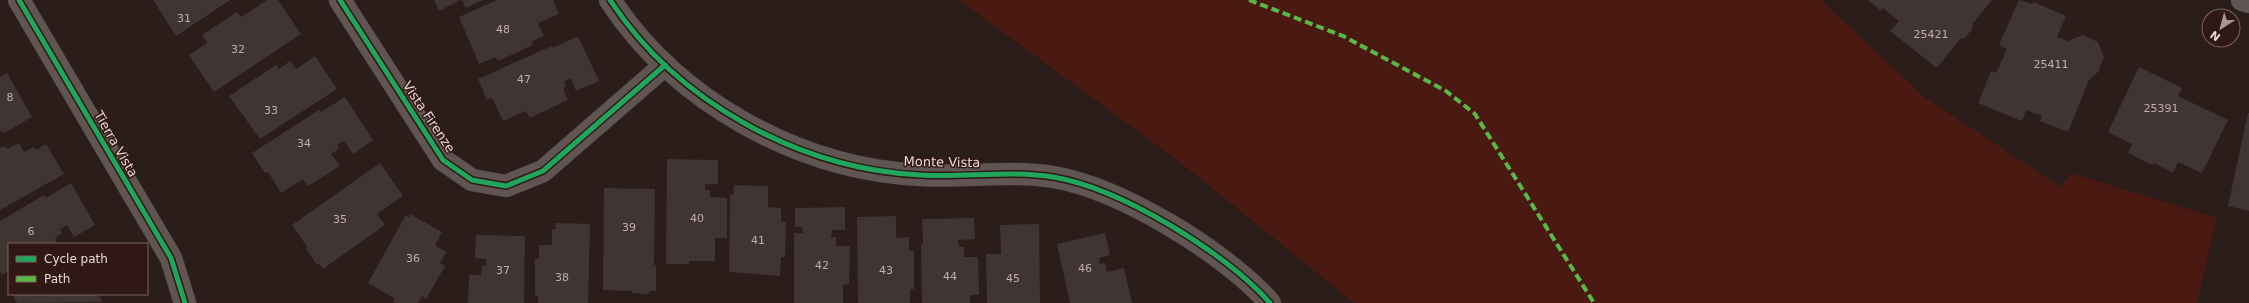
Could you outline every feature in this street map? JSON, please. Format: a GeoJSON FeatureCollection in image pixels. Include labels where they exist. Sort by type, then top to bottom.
{"type":"FeatureCollection","features":[{"type":"Feature","properties":{"kind":"street","name":"Tierra Vista"},"geometry":{"type":"LineString","coordinates":[[19,0],[171,258],[185,303]]}},
{"type":"Feature","properties":{"kind":"street","name":"Vista Firenze"},"geometry":{"type":"LineString","coordinates":[[340,0],[443,160],[472,180],[506,186],[543,171],[665,65]]}},
{"type":"Feature","properties":{"kind":"street","name":"Monte Vista"},"geometry":{"type":"LineString","coordinates":[[610,0],[620,16],[665,65],[707,99],[752,128],[804,152],[856,168],[920,175],[1003,173],[1053,177],[1107,192],[1154,216],[1214,254],[1254,285],[1270,303]]}},
{"type":"Feature","properties":{"kind":"street"},"geometry":{"type":"LineString","coordinates":[[2242,0],[2249,2]]}},
{"type":"Feature","properties":{"kind":"shaded area"},"geometry":{"type":"Polygon","coordinates":[[[959,0],[1821,0],[1923,96],[2061,187],[2071,173],[2217,218],[2197,303],[1354,303],[1181,163],[959,0]]]}},
{"type":"Feature","properties":{"kind":"building"},"geometry":{"type":"Polygon","coordinates":[[[153,0],[230,0],[176,36],[153,0]]]}},
{"type":"Feature","properties":{"kind":"building"},"geometry":{"type":"Polygon","coordinates":[[[267,0],[278,0],[301,34],[214,92],[189,55],[207,43],[202,35],[237,12],[241,17],[267,0]]]}},
{"type":"Feature","properties":{"kind":"building"},"geometry":{"type":"Polygon","coordinates":[[[434,0],[461,0],[439,11],[434,0]]]}},
{"type":"Feature","properties":{"kind":"building"},"geometry":{"type":"Polygon","coordinates":[[[462,0],[483,0],[466,8],[462,0]]]}},
{"type":"Feature","properties":{"kind":"building"},"geometry":{"type":"Polygon","coordinates":[[[497,0],[553,0],[559,14],[538,23],[544,36],[531,42],[533,45],[498,61],[496,57],[479,64],[459,17],[497,0]]]}},
{"type":"Feature","properties":{"kind":"building"},"geometry":{"type":"Polygon","coordinates":[[[1868,0],[1992,0],[1973,23],[1972,29],[1965,38],[1960,39],[1937,68],[1890,31],[1899,21],[1883,8],[1881,11],[1868,0]]]}},
{"type":"Feature","properties":{"kind":"building"},"geometry":{"type":"Polygon","coordinates":[[[2019,0],[2033,4],[2034,2],[2066,16],[2057,37],[2068,41],[2083,35],[2098,42],[2104,57],[2098,72],[2089,80],[2068,132],[2040,121],[2042,116],[2026,110],[2022,121],[1978,103],[1991,71],[1996,73],[2007,49],[1999,45],[2019,0]]]}},
{"type":"Feature","properties":{"kind":"building"},"geometry":{"type":"Polygon","coordinates":[[[578,36],[599,81],[576,91],[571,78],[564,82],[566,87],[563,88],[568,100],[530,118],[526,111],[503,121],[492,98],[487,100],[478,79],[578,36]]]}},
{"type":"Feature","properties":{"kind":"building"},"geometry":{"type":"Polygon","coordinates":[[[315,56],[337,89],[260,139],[229,96],[276,65],[279,69],[290,61],[296,69],[315,56]]]}},
{"type":"Feature","properties":{"kind":"building"},"geometry":{"type":"Polygon","coordinates":[[[2139,67],[2182,88],[2178,96],[2228,120],[2202,173],[2178,162],[2173,173],[2154,163],[2152,165],[2128,153],[2132,144],[2108,132],[2139,67]]]}},
{"type":"Feature","properties":{"kind":"building"},"geometry":{"type":"Polygon","coordinates":[[[7,73],[32,117],[4,133],[2,131],[0,132],[0,77],[7,73]]]}},
{"type":"Feature","properties":{"kind":"building"},"geometry":{"type":"Polygon","coordinates":[[[345,97],[373,140],[353,154],[344,141],[337,145],[339,149],[331,154],[340,166],[308,186],[303,179],[281,193],[268,172],[265,173],[252,153],[319,110],[321,112],[345,97]]]}},
{"type":"Feature","properties":{"kind":"building"},"geometry":{"type":"Polygon","coordinates":[[[2249,113],[2249,211],[2228,206],[2249,113]]]}},
{"type":"Feature","properties":{"kind":"building"},"geometry":{"type":"Polygon","coordinates":[[[19,143],[24,152],[34,147],[36,150],[46,144],[64,174],[0,210],[0,148],[5,146],[7,149],[19,143]]]}},
{"type":"Feature","properties":{"kind":"building"},"geometry":{"type":"Polygon","coordinates":[[[667,159],[718,160],[718,184],[705,184],[705,190],[710,190],[710,197],[727,198],[727,238],[715,238],[715,261],[689,261],[689,264],[666,264],[667,159]]]}},
{"type":"Feature","properties":{"kind":"building"},"geometry":{"type":"Polygon","coordinates":[[[380,163],[403,196],[377,214],[385,225],[323,269],[319,263],[317,265],[306,249],[308,248],[292,225],[380,163]]]}},
{"type":"Feature","properties":{"kind":"building"},"geometry":{"type":"Polygon","coordinates":[[[71,183],[95,225],[74,237],[67,225],[60,229],[62,233],[55,238],[58,243],[8,243],[8,272],[2,275],[0,271],[0,221],[44,195],[46,198],[71,183]]]}},
{"type":"Feature","properties":{"kind":"building"},"geometry":{"type":"Polygon","coordinates":[[[734,185],[768,186],[768,207],[781,208],[781,222],[786,222],[785,257],[781,257],[780,276],[729,272],[730,195],[733,195],[734,185]]]}},
{"type":"Feature","properties":{"kind":"building"},"geometry":{"type":"Polygon","coordinates":[[[604,188],[655,189],[654,265],[656,265],[656,291],[650,291],[649,294],[631,293],[632,291],[603,290],[604,188]]]}},
{"type":"Feature","properties":{"kind":"building"},"geometry":{"type":"Polygon","coordinates":[[[845,207],[845,230],[832,230],[831,237],[836,237],[836,246],[850,246],[849,284],[843,285],[843,303],[794,303],[794,233],[803,233],[802,227],[795,227],[795,208],[845,207]]]}},
{"type":"Feature","properties":{"kind":"building"},"geometry":{"type":"Polygon","coordinates":[[[410,214],[442,232],[435,245],[446,252],[440,263],[445,266],[426,299],[422,296],[418,303],[396,303],[393,301],[394,298],[368,283],[406,215],[409,217],[410,214]]]}},
{"type":"Feature","properties":{"kind":"building"},"geometry":{"type":"Polygon","coordinates":[[[896,216],[896,238],[909,237],[909,251],[914,251],[914,289],[910,289],[910,303],[858,303],[857,217],[896,216]]]}},
{"type":"Feature","properties":{"kind":"building"},"geometry":{"type":"Polygon","coordinates":[[[974,218],[975,239],[958,240],[959,247],[964,247],[964,257],[978,257],[979,295],[970,295],[970,303],[922,303],[922,219],[974,218]]]}},
{"type":"Feature","properties":{"kind":"building"},"geometry":{"type":"Polygon","coordinates":[[[555,223],[590,224],[588,303],[538,303],[538,296],[535,295],[535,259],[539,259],[539,245],[552,245],[552,229],[556,229],[555,223]]]}},
{"type":"Feature","properties":{"kind":"building"},"geometry":{"type":"Polygon","coordinates":[[[1039,224],[1040,303],[987,303],[986,254],[1001,254],[1000,225],[1039,224]]]}},
{"type":"Feature","properties":{"kind":"building"},"geometry":{"type":"Polygon","coordinates":[[[1105,233],[1110,255],[1099,258],[1100,264],[1105,263],[1107,272],[1124,268],[1132,303],[1070,303],[1057,244],[1105,233]]]}},
{"type":"Feature","properties":{"kind":"building"},"geometry":{"type":"Polygon","coordinates":[[[476,235],[525,236],[524,303],[468,303],[469,275],[481,275],[482,266],[486,266],[486,259],[475,258],[476,235]]]}},
{"type":"Feature","properties":{"kind":"building"},"geometry":{"type":"Polygon","coordinates":[[[13,295],[98,295],[102,302],[17,303],[13,295]]]}},
{"type":"Feature","properties":{"kind":"marked path"},"geometry":{"type":"LineString","coordinates":[[1249,0],[1343,36],[1446,91],[1475,114],[1594,303]]}},
{"type":"Feature","properties":{"kind":"cycle path"},"geometry":{"type":"LineString","coordinates":[[19,0],[171,258],[185,303]]}},
{"type":"Feature","properties":{"kind":"cycle path"},"geometry":{"type":"LineString","coordinates":[[340,0],[443,160],[472,180],[506,186],[543,171],[665,65]]}},
{"type":"Feature","properties":{"kind":"cycle path"},"geometry":{"type":"LineString","coordinates":[[610,0],[638,37],[670,70],[706,99],[745,124],[786,144],[830,159],[875,170],[937,176],[1003,174],[1036,175],[1080,183],[1109,194],[1170,225],[1227,263],[1251,283],[1270,303]]}}]}
